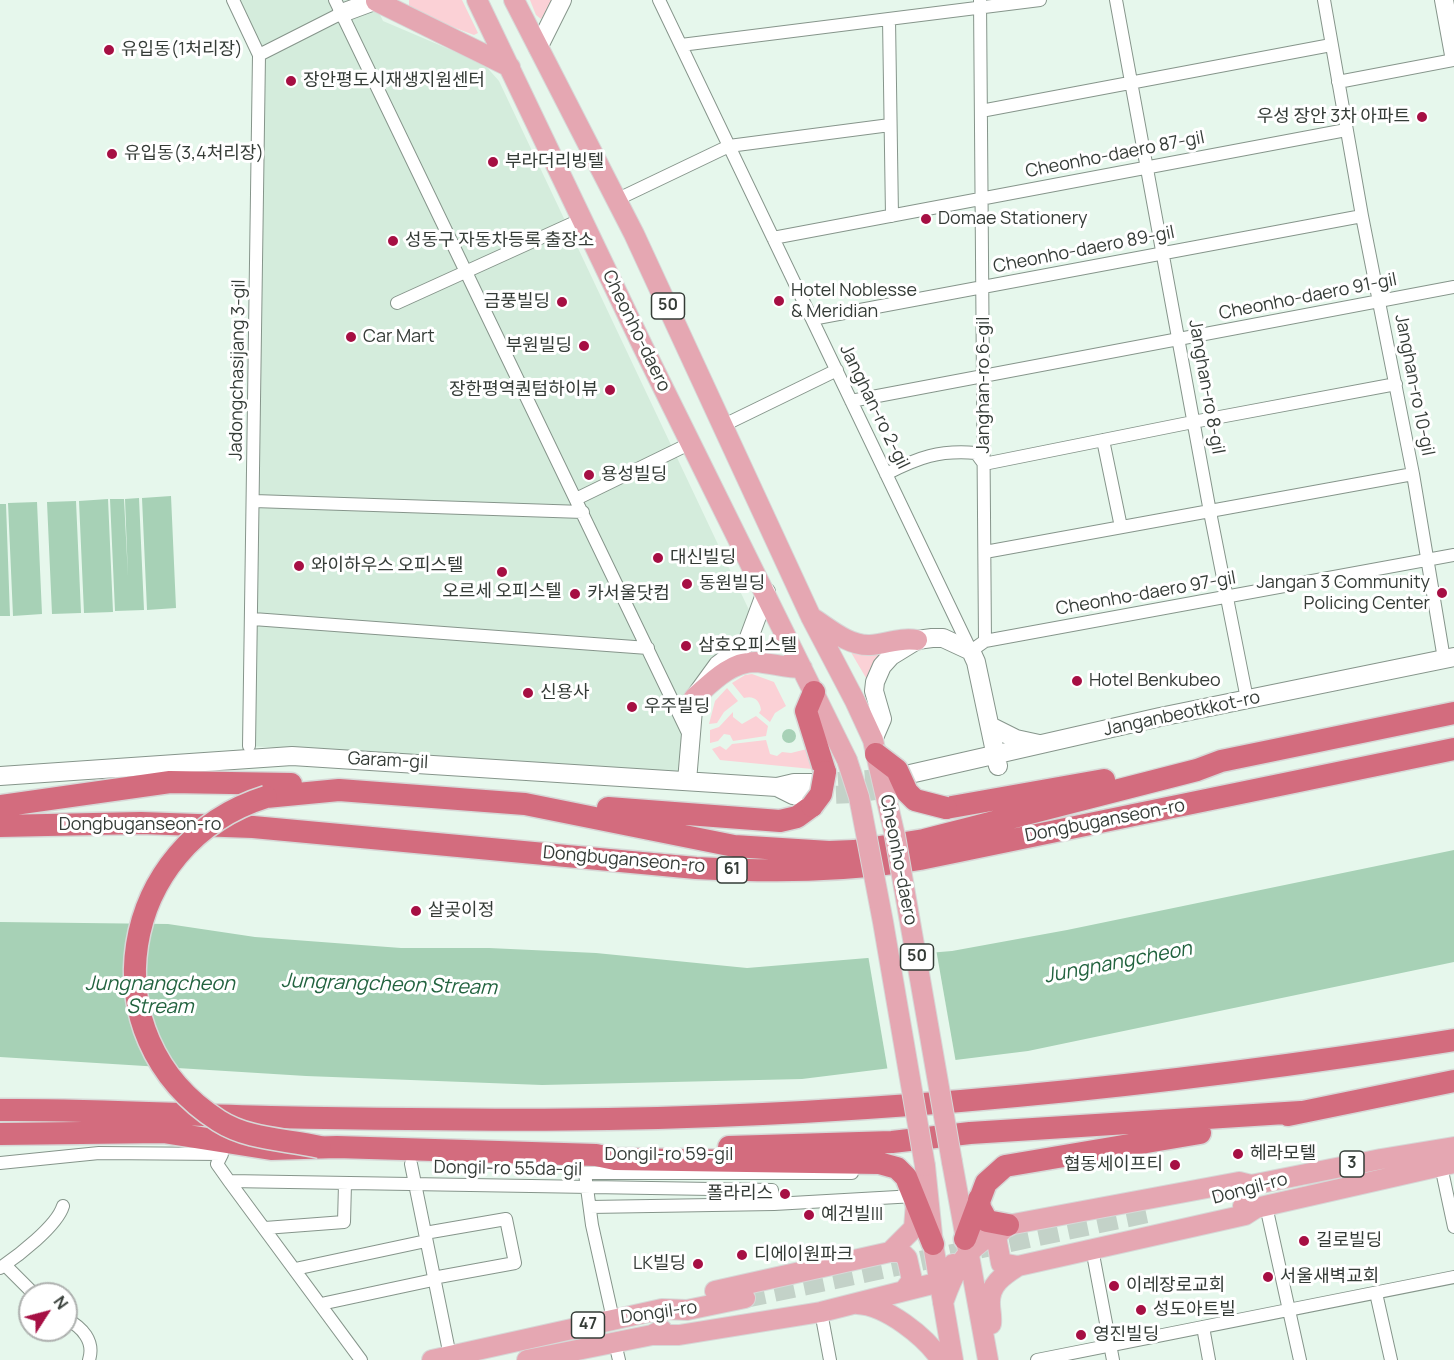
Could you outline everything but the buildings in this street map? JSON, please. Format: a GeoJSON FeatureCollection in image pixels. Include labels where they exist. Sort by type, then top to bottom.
{"type":"FeatureCollection","features":[{"type":"Feature","properties":{"kind":"highway"},"geometry":{"type":"LineString","coordinates":[[0,806],[170,782],[320,786],[339,790],[780,821],[797,817],[814,789],[806,711],[814,692]]}},
{"type":"Feature","properties":{"kind":"highway"},"geometry":{"type":"LineString","coordinates":[[874,747],[897,770],[907,792],[915,800],[946,808],[1221,761],[1454,713]]}},
{"type":"Feature","properties":{"kind":"highway","name":"Dongbuganseon-ro"},"geometry":{"type":"LineString","coordinates":[[0,826],[141,823],[202,825],[696,868],[755,871],[843,868],[920,859],[1454,749]]}},
{"type":"Feature","properties":{"kind":"highway"},"geometry":{"type":"LineString","coordinates":[[525,804],[734,846],[770,850],[854,851],[924,840],[1197,771],[1221,761]]}},
{"type":"Feature","properties":{"kind":"highway"},"geometry":{"type":"LineString","coordinates":[[339,790],[266,797],[236,808],[210,824],[184,845],[164,871],[147,905],[137,939],[134,975],[136,992],[144,1026],[157,1054],[177,1083],[206,1112],[249,1135],[328,1147],[596,1155],[797,1143],[892,1142],[1301,1112]]}},
{"type":"Feature","properties":{"kind":"highway"},"geometry":{"type":"LineString","coordinates":[[0,1110],[413,1119],[608,1119],[801,1112],[977,1101],[1228,1073],[1454,1040]]}},
{"type":"Feature","properties":{"kind":"highway"},"geometry":{"type":"LineString","coordinates":[[966,1246],[986,1183],[1005,1166],[1266,1122],[1301,1112],[1454,1081]]}},
{"type":"Feature","properties":{"kind":"highway"},"geometry":{"type":"LineString","coordinates":[[608,1119],[669,1129],[839,1130],[893,1137],[939,1137]]}},
{"type":"Feature","properties":{"kind":"highway"},"geometry":{"type":"LineString","coordinates":[[0,1134],[163,1132],[252,1147],[301,1150],[328,1147]]}},
{"type":"Feature","properties":{"kind":"highway"},"geometry":{"type":"LineString","coordinates":[[596,1155],[615,1159],[865,1162],[889,1166],[901,1172],[915,1196],[933,1244]]}},
{"type":"Feature","properties":{"kind":"highway"},"geometry":{"type":"LineString","coordinates":[[980,1199],[980,1208],[987,1221],[1008,1225]]}},
{"type":"Feature","properties":{"kind":"main road"},"geometry":{"type":"LineString","coordinates":[[377,0],[510,67]]}},
{"type":"Feature","properties":{"kind":"main road","name":"Cheonho-daero"},"geometry":{"type":"LineString","coordinates":[[477,0],[847,760],[859,797],[883,922],[925,1166],[933,1244],[952,1360]]}},
{"type":"Feature","properties":{"kind":"main road","name":"Cheonho-daero"},"geometry":{"type":"LineString","coordinates":[[514,0],[616,200],[874,747],[895,836],[987,1356]]}},
{"type":"Feature","properties":{"kind":"main road"},"geometry":{"type":"LineString","coordinates":[[811,617],[854,643],[869,645],[906,638],[917,640]]}},
{"type":"Feature","properties":{"kind":"main road"},"geometry":{"type":"LineString","coordinates":[[694,698],[723,673],[743,664],[802,668]]}},
{"type":"Feature","properties":{"kind":"main road","name":"Dongil-ro"},"geometry":{"type":"LineString","coordinates":[[1447,1165],[1261,1207],[1243,1206],[1154,1218],[1241,1194],[1251,1185],[1381,1158],[1454,1147]]}},
{"type":"Feature","properties":{"kind":"main road"},"geometry":{"type":"LineString","coordinates":[[890,1252],[911,1234],[914,1228],[915,1196],[925,1166]]}},
{"type":"Feature","properties":{"kind":"main road"},"geometry":{"type":"LineString","coordinates":[[652,1335],[679,1335],[821,1312],[940,1282],[966,1246],[1008,1225],[1239,1182],[1251,1185]]}},
{"type":"Feature","properties":{"kind":"main road"},"geometry":{"type":"LineString","coordinates":[[987,1356],[994,1287],[1001,1277],[1018,1266],[1245,1215],[1261,1207]]}},
{"type":"Feature","properties":{"kind":"main road"},"geometry":{"type":"LineString","coordinates":[[1008,1225],[996,1236],[1001,1263],[1018,1266]]}},
{"type":"Feature","properties":{"kind":"main road"},"geometry":{"type":"LineString","coordinates":[[943,1303],[966,1246]]}},
{"type":"Feature","properties":{"kind":"main road"},"geometry":{"type":"LineString","coordinates":[[662,1309],[683,1298],[890,1252],[901,1252],[908,1258],[912,1280],[904,1291]]}},
{"type":"Feature","properties":{"kind":"main road","name":"Dongil-ro"},"geometry":{"type":"LineString","coordinates":[[441,1358],[662,1309],[687,1310],[747,1304],[677,1324],[617,1351],[527,1360]]}},
{"type":"Feature","properties":{"kind":"main road"},"geometry":{"type":"LineString","coordinates":[[852,1304],[877,1307],[929,1342],[941,1360]]}},
{"type":"Feature","properties":{"kind":"street","name":"Jadongchasijang 3-gil"},"geometry":{"type":"LineString","coordinates":[[233,0],[259,55],[253,619],[249,746]]}},
{"type":"Feature","properties":{"kind":"street"},"geometry":{"type":"LineString","coordinates":[[259,55],[339,6],[356,0]]}},
{"type":"Feature","properties":{"kind":"street"},"geometry":{"type":"LineString","coordinates":[[339,6],[377,0]]}},
{"type":"Feature","properties":{"kind":"street"},"geometry":{"type":"LineString","coordinates":[[538,48],[562,0]]}},
{"type":"Feature","properties":{"kind":"street","name":"Janghan-ro 2-gil"},"geometry":{"type":"LineString","coordinates":[[659,0],[886,474],[978,646]]}},
{"type":"Feature","properties":{"kind":"street"},"geometry":{"type":"LineString","coordinates":[[681,45],[889,19],[980,4],[1040,0]]}},
{"type":"Feature","properties":{"kind":"street","name":"Janghan-ro 8-gil"},"geometry":{"type":"LineString","coordinates":[[1116,0],[1180,340],[1193,422],[1247,699]]}},
{"type":"Feature","properties":{"kind":"street","name":"Janghan-ro 10-gil"},"geometry":{"type":"LineString","coordinates":[[1324,0],[1362,216],[1413,474],[1426,561],[1451,662]]}},
{"type":"Feature","properties":{"kind":"street"},"geometry":{"type":"LineString","coordinates":[[1444,0],[1454,55]]}},
{"type":"Feature","properties":{"kind":"street","name":"Janghan-ro 6-gil"},"geometry":{"type":"LineString","coordinates":[[980,4],[985,552],[978,646],[980,676],[997,761]]}},
{"type":"Feature","properties":{"kind":"street"},"geometry":{"type":"LineString","coordinates":[[339,6],[690,736]]}},
{"type":"Feature","properties":{"kind":"street"},"geometry":{"type":"LineString","coordinates":[[889,19],[892,216]]}},
{"type":"Feature","properties":{"kind":"street"},"geometry":{"type":"LineString","coordinates":[[981,111],[1331,45]]}},
{"type":"Feature","properties":{"kind":"street"},"geometry":{"type":"LineString","coordinates":[[1338,82],[1454,60]]}},
{"type":"Feature","properties":{"kind":"street"},"geometry":{"type":"LineString","coordinates":[[616,200],[729,146],[890,125]]}},
{"type":"Feature","properties":{"kind":"street","name":"Cheonho-daero 87-gil"},"geometry":{"type":"LineString","coordinates":[[773,238],[1346,130]]}},
{"type":"Feature","properties":{"kind":"street","name":"Cheonho-daero 89-gil"},"geometry":{"type":"LineString","coordinates":[[812,319],[1362,216]]}},
{"type":"Feature","properties":{"kind":"street"},"geometry":{"type":"LineString","coordinates":[[397,303],[582,219]]}},
{"type":"Feature","properties":{"kind":"street","name":"Cheonho-daero 91-gil"},"geometry":{"type":"LineString","coordinates":[[851,401],[1454,287]]}},
{"type":"Feature","properties":{"kind":"street"},"geometry":{"type":"LineString","coordinates":[[724,425],[837,370]]}},
{"type":"Feature","properties":{"kind":"street"},"geometry":{"type":"LineString","coordinates":[[886,474],[919,457],[939,453],[976,453],[984,464],[1396,384]]}},
{"type":"Feature","properties":{"kind":"street"},"geometry":{"type":"LineString","coordinates":[[1103,440],[1121,527]]}},
{"type":"Feature","properties":{"kind":"street"},"geometry":{"type":"LineString","coordinates":[[576,499],[691,443]]}},
{"type":"Feature","properties":{"kind":"street"},"geometry":{"type":"LineString","coordinates":[[985,552],[1413,474]]}},
{"type":"Feature","properties":{"kind":"street"},"geometry":{"type":"LineString","coordinates":[[254,501],[583,512]]}},
{"type":"Feature","properties":{"kind":"street","name":"Cheonho-daero 97-gil"},"geometry":{"type":"LineString","coordinates":[[978,646],[1454,555]]}},
{"type":"Feature","properties":{"kind":"street"},"geometry":{"type":"LineString","coordinates":[[687,781],[694,698],[718,665],[747,643],[766,592]]}},
{"type":"Feature","properties":{"kind":"street"},"geometry":{"type":"LineString","coordinates":[[253,619],[648,648]]}},
{"type":"Feature","properties":{"kind":"street"},"geometry":{"type":"LineString","coordinates":[[874,747],[882,719],[874,691],[876,677],[891,657],[917,640],[942,638],[978,646]]}},
{"type":"Feature","properties":{"kind":"street","name":"Janganbeotkkot-ro"},"geometry":{"type":"LineString","coordinates":[[997,761],[1044,744],[1247,699],[1451,662]]}},
{"type":"Feature","properties":{"kind":"street","name":"Janganbeotkkot-ro"},"geometry":{"type":"LineString","coordinates":[[913,780],[1179,724],[1451,662]]}},
{"type":"Feature","properties":{"kind":"street"},"geometry":{"type":"LineString","coordinates":[[990,726],[1016,739],[1044,744]]}},
{"type":"Feature","properties":{"kind":"street","name":"Garam-gil"},"geometry":{"type":"LineString","coordinates":[[0,776],[292,756],[777,788],[793,795],[814,789]]}},
{"type":"Feature","properties":{"kind":"street"},"geometry":{"type":"LineString","coordinates":[[0,1163],[99,1153],[222,1154],[217,1164],[361,1360]]}},
{"type":"Feature","properties":{"kind":"street"},"geometry":{"type":"LineString","coordinates":[[411,1164],[433,1279],[441,1358]]}},
{"type":"Feature","properties":{"kind":"street"},"geometry":{"type":"LineString","coordinates":[[1447,1165],[1454,1227]]}},
{"type":"Feature","properties":{"kind":"street","name":"Dongil-ro 59-gil"},"geometry":{"type":"LineString","coordinates":[[586,1188],[585,1173],[901,1172]]}},
{"type":"Feature","properties":{"kind":"street","name":"Dongil-ro 55da-gil"},"geometry":{"type":"LineString","coordinates":[[229,1181],[772,1190],[774,1204]]}},
{"type":"Feature","properties":{"kind":"street"},"geometry":{"type":"LineString","coordinates":[[264,1228],[344,1222],[345,1184]]}},
{"type":"Feature","properties":{"kind":"street"},"geometry":{"type":"LineString","coordinates":[[586,1188],[613,1319]]}},
{"type":"Feature","properties":{"kind":"street"},"geometry":{"type":"LineString","coordinates":[[590,1208],[774,1204],[915,1196]]}},
{"type":"Feature","properties":{"kind":"street"},"geometry":{"type":"LineString","coordinates":[[20,1282],[2,1266],[36,1239],[61,1212],[63,1206]]}},
{"type":"Feature","properties":{"kind":"street"},"geometry":{"type":"LineString","coordinates":[[1261,1207],[1289,1309],[1300,1360]]}},
{"type":"Feature","properties":{"kind":"street"},"geometry":{"type":"LineString","coordinates":[[295,1269],[506,1219],[515,1263],[321,1304]]}},
{"type":"Feature","properties":{"kind":"street"},"geometry":{"type":"LineString","coordinates":[[1092,1249],[1113,1360]]}},
{"type":"Feature","properties":{"kind":"street"},"geometry":{"type":"LineString","coordinates":[[1037,1360],[1454,1277]]}},
{"type":"Feature","properties":{"kind":"street"},"geometry":{"type":"LineString","coordinates":[[1376,1293],[1390,1360]]}},
{"type":"Feature","properties":{"kind":"street"},"geometry":{"type":"LineString","coordinates":[[821,1312],[830,1360]]}},
{"type":"Feature","properties":{"kind":"street"},"geometry":{"type":"LineString","coordinates":[[78,1327],[89,1340],[92,1352],[90,1360]]}},
{"type":"Feature","properties":{"kind":"street"},"geometry":{"type":"LineString","coordinates":[[1203,1327],[1209,1360]]}},
{"type":"Feature","properties":{"kind":"shaded area"},"geometry":{"type":"Polygon","coordinates":[[[233,0],[373,0],[383,21],[484,64],[499,81],[749,610],[747,643],[694,698],[687,773],[249,746],[259,55],[233,0]]]}},
{"type":"Feature","properties":{"kind":"shaded area"},"geometry":{"type":"Polygon","coordinates":[[[409,0],[462,0],[478,33],[474,35],[413,12],[409,8],[409,0]]]}},
{"type":"Feature","properties":{"kind":"shaded area"},"geometry":{"type":"Polygon","coordinates":[[[530,0],[552,0],[541,19],[536,15],[530,0]]]}},
{"type":"Feature","properties":{"kind":"shaded area"},"geometry":{"type":"Polygon","coordinates":[[[895,645],[869,683],[849,649],[895,645]]]}},
{"type":"Feature","properties":{"kind":"shaded area"},"geometry":{"type":"Polygon","coordinates":[[[752,674],[774,682],[786,706],[775,713],[770,722],[759,713],[761,710],[758,701],[751,697],[744,698],[732,683],[745,675],[752,674]]]}},
{"type":"Feature","properties":{"kind":"shaded area"},"geometry":{"type":"Polygon","coordinates":[[[727,688],[738,701],[724,712],[717,723],[709,724],[715,701],[727,688]]]}},
{"type":"Feature","properties":{"kind":"shaded area"},"geometry":{"type":"Polygon","coordinates":[[[733,712],[733,717],[742,724],[756,716],[768,726],[766,736],[733,741],[730,735],[724,734],[718,741],[710,743],[710,730],[719,727],[733,712]]]}},
{"type":"Feature","properties":{"kind":"shaded area"},"geometry":{"type":"Polygon","coordinates":[[[766,740],[770,754],[777,756],[782,752],[791,753],[807,749],[812,769],[720,760],[712,749],[720,746],[726,750],[732,744],[766,740]]]}},
{"type":"Feature","properties":{"kind":"water"},"geometry":{"type":"Polygon","coordinates":[[[171,496],[176,608],[147,610],[142,498],[171,496]]]}},
{"type":"Feature","properties":{"kind":"water"},"geometry":{"type":"Polygon","coordinates":[[[139,498],[144,610],[115,611],[110,499],[124,499],[128,577],[125,499],[139,498]]]}},
{"type":"Feature","properties":{"kind":"water"},"geometry":{"type":"Polygon","coordinates":[[[108,499],[113,612],[84,613],[79,501],[108,499]]]}},
{"type":"Feature","properties":{"kind":"water"},"geometry":{"type":"Polygon","coordinates":[[[76,501],[81,613],[52,614],[47,502],[76,501]]]}},
{"type":"Feature","properties":{"kind":"water"},"geometry":{"type":"Polygon","coordinates":[[[37,502],[42,614],[13,616],[8,503],[37,502]]]}},
{"type":"Feature","properties":{"kind":"water"},"geometry":{"type":"Polygon","coordinates":[[[0,504],[6,504],[10,616],[0,616],[0,504]]]}},
{"type":"Feature","properties":{"kind":"water"},"geometry":{"type":"Polygon","coordinates":[[[786,729],[792,729],[796,736],[792,743],[786,743],[782,739],[782,733],[786,729]]]}},
{"type":"Feature","properties":{"kind":"water","name":"Jungnangcheon Stream"},"geometry":{"type":"Polygon","coordinates":[[[1454,850],[1454,962],[1028,1051],[802,1079],[542,1085],[306,1076],[0,1057],[0,922],[168,924],[255,937],[401,948],[489,948],[596,953],[747,968],[952,951],[1067,930],[1454,850]]]}},
{"type":"Feature","properties":{"kind":"pier"},"geometry":{"type":"Polygon","coordinates":[[[936,949],[956,1063],[888,1072],[868,955],[936,949]]]}},
{"type":"Feature","properties":{"kind":"tunnel"},"geometry":{"type":"LineString","coordinates":[[811,783],[896,777]]}},
{"type":"Feature","properties":{"kind":"tunnel"},"geometry":{"type":"LineString","coordinates":[[809,796],[854,794],[917,785]]}},
{"type":"Feature","properties":{"kind":"tunnel"},"geometry":{"type":"LineString","coordinates":[[745,1298],[1152,1212]]}},
{"type":"Feature","properties":{"kind":"place","name":"유입동(1처리장)"},"geometry":{"type":"Point","coordinates":[109,50]}},
{"type":"Feature","properties":{"kind":"place","name":"장안평도시재생지원센터"},"geometry":{"type":"Point","coordinates":[291,81]}},
{"type":"Feature","properties":{"kind":"place","name":"우성 장안 3차 아파트"},"geometry":{"type":"Point","coordinates":[1422,117]}},
{"type":"Feature","properties":{"kind":"place","name":"유입동(3,4처리장)"},"geometry":{"type":"Point","coordinates":[112,154]}},
{"type":"Feature","properties":{"kind":"place","name":"부라더리빙텔"},"geometry":{"type":"Point","coordinates":[493,162]}},
{"type":"Feature","properties":{"kind":"place","name":"Domae Stationery"},"geometry":{"type":"Point","coordinates":[926,219]}},
{"type":"Feature","properties":{"kind":"place","name":"성동구 자동차등록 출장소"},"geometry":{"type":"Point","coordinates":[393,241]}},
{"type":"Feature","properties":{"kind":"place","name":"Hotel Noblesse & Meridian"},"geometry":{"type":"Point","coordinates":[779,301]}},
{"type":"Feature","properties":{"kind":"place","name":"금풍빌딩"},"geometry":{"type":"Point","coordinates":[562,302]}},
{"type":"Feature","properties":{"kind":"place","name":"Car Mart"},"geometry":{"type":"Point","coordinates":[351,337]}},
{"type":"Feature","properties":{"kind":"place","name":"부원빌딩"},"geometry":{"type":"Point","coordinates":[584,346]}},
{"type":"Feature","properties":{"kind":"place","name":"장한평역퀀텀하이뷰"},"geometry":{"type":"Point","coordinates":[610,390]}},
{"type":"Feature","properties":{"kind":"place","name":"용성빌딩"},"geometry":{"type":"Point","coordinates":[589,475]}},
{"type":"Feature","properties":{"kind":"place","name":"대신빌딩"},"geometry":{"type":"Point","coordinates":[658,558]}},
{"type":"Feature","properties":{"kind":"place","name":"와이하우스 오피스텔"},"geometry":{"type":"Point","coordinates":[299,566]}},
{"type":"Feature","properties":{"kind":"place","name":"오르세 오피스텔"},"geometry":{"type":"Point","coordinates":[502,572]}},
{"type":"Feature","properties":{"kind":"place","name":"동원빌딩"},"geometry":{"type":"Point","coordinates":[687,584]}},
{"type":"Feature","properties":{"kind":"place","name":"Jangan 3 Community Policing Center"},"geometry":{"type":"Point","coordinates":[1442,593]}},
{"type":"Feature","properties":{"kind":"place","name":"카서울닷컴"},"geometry":{"type":"Point","coordinates":[575,594]}},
{"type":"Feature","properties":{"kind":"place","name":"삼호오피스텔"},"geometry":{"type":"Point","coordinates":[686,646]}},
{"type":"Feature","properties":{"kind":"place","name":"Hotel Benkubeo"},"geometry":{"type":"Point","coordinates":[1077,681]}},
{"type":"Feature","properties":{"kind":"place","name":"신용사"},"geometry":{"type":"Point","coordinates":[528,693]}},
{"type":"Feature","properties":{"kind":"place","name":"우주빌딩"},"geometry":{"type":"Point","coordinates":[632,707]}},
{"type":"Feature","properties":{"kind":"place","name":"살곶이정"},"geometry":{"type":"Point","coordinates":[416,911]}},
{"type":"Feature","properties":{"kind":"place","name":"헤라모텔"},"geometry":{"type":"Point","coordinates":[1238,1154]}},
{"type":"Feature","properties":{"kind":"place","name":"협동세이프티"},"geometry":{"type":"Point","coordinates":[1175,1165]}},
{"type":"Feature","properties":{"kind":"place","name":"폴라리스"},"geometry":{"type":"Point","coordinates":[785,1194]}},
{"type":"Feature","properties":{"kind":"place","name":"예건빌III"},"geometry":{"type":"Point","coordinates":[809,1215]}},
{"type":"Feature","properties":{"kind":"place","name":"길로빌딩"},"geometry":{"type":"Point","coordinates":[1304,1241]}},
{"type":"Feature","properties":{"kind":"place","name":"디에이원파크"},"geometry":{"type":"Point","coordinates":[742,1255]}},
{"type":"Feature","properties":{"kind":"place","name":"LK빌딩"},"geometry":{"type":"Point","coordinates":[698,1264]}},
{"type":"Feature","properties":{"kind":"place","name":"서울새벽교회"},"geometry":{"type":"Point","coordinates":[1268,1277]}},
{"type":"Feature","properties":{"kind":"place","name":"이레장로교회"},"geometry":{"type":"Point","coordinates":[1114,1286]}},
{"type":"Feature","properties":{"kind":"place","name":"성도아트빌"},"geometry":{"type":"Point","coordinates":[1141,1310]}},
{"type":"Feature","properties":{"kind":"place","name":"영진빌딩"},"geometry":{"type":"Point","coordinates":[1081,1335]}},
{"type":"Feature","properties":{"kind":"water label","name":"Jungnangcheon"},"geometry":{"type":"Point","coordinates":[1118,963]}},
{"type":"Feature","properties":{"kind":"water label","name":"Jungrangcheon Stream"},"geometry":{"type":"Point","coordinates":[389,985]}}]}
